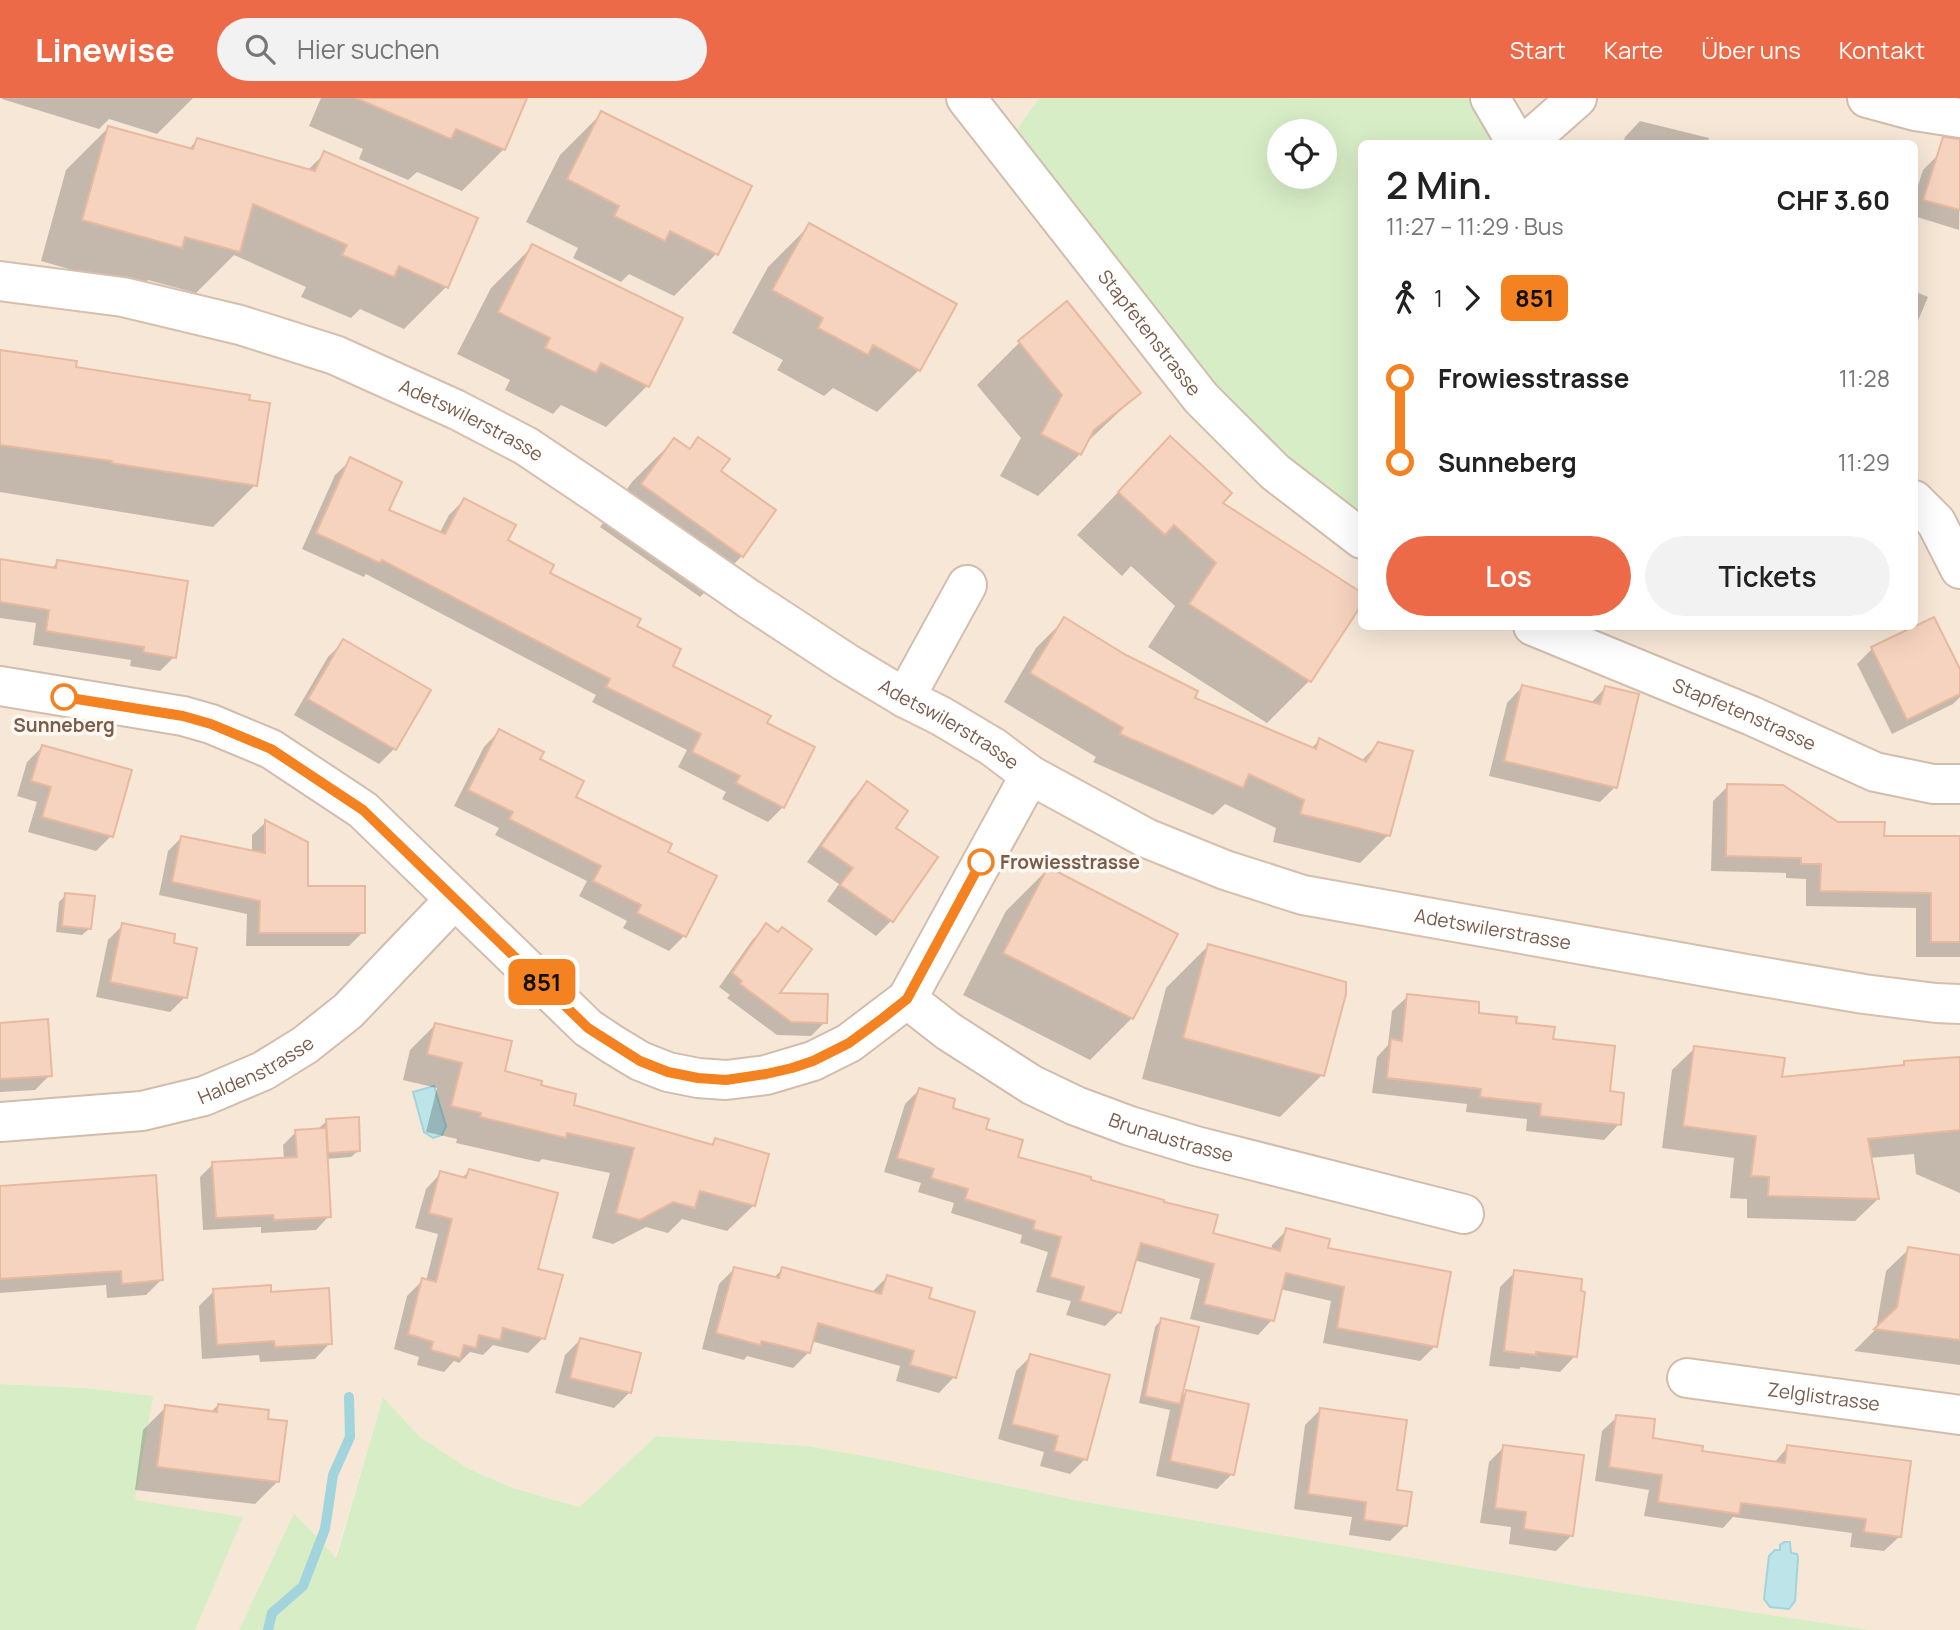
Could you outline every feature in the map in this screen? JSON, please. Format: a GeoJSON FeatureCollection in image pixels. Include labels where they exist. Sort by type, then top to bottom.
{"type":"FeatureCollection","features":[{"type":"Feature","properties":{"kind":"street","name":"Stapfetenstrasse"},"geometry":{"type":"LineString","coordinates":[[966,98],[1200,398],[1275,472],[1358,537]]}},
{"type":"Feature","properties":{"kind":"street"},"geometry":{"type":"LineString","coordinates":[[1490,98],[1515,140]]}},
{"type":"Feature","properties":{"kind":"street"},"geometry":{"type":"LineString","coordinates":[[1530,140],[1577,98]]}},
{"type":"Feature","properties":{"kind":"street"},"geometry":{"type":"LineString","coordinates":[[1867,98],[1915,111],[1960,118]]}},
{"type":"Feature","properties":{"kind":"street","name":"Adetswilerstrasse"},"geometry":{"type":"LineString","coordinates":[[0,281],[123,297],[240,325],[335,355],[457,410],[526,446],[845,662],[993,747],[1030,775],[1146,838],[1225,870],[1303,895],[1759,977],[1864,994],[1960,1004]]}},
{"type":"Feature","properties":{"kind":"street"},"geometry":{"type":"LineString","coordinates":[[1937,508],[1960,569]]}},
{"type":"Feature","properties":{"kind":"street"},"geometry":{"type":"LineString","coordinates":[[905,698],[967,585]]}},
{"type":"Feature","properties":{"kind":"street","name":"Stapfetenstrasse"},"geometry":{"type":"LineString","coordinates":[[1543,630],[1752,716],[1875,772],[1933,784],[1960,785]]}},
{"type":"Feature","properties":{"kind":"street"},"geometry":{"type":"LineString","coordinates":[[0,686],[183,716],[211,724],[271,749],[363,810],[588,1028],[640,1061],[668,1072],[698,1078],[726,1080],[766,1074],[813,1061],[849,1043],[907,999],[1030,775]]}},
{"type":"Feature","properties":{"kind":"street","name":"Haldenstrasse"},"geometry":{"type":"LineString","coordinates":[[0,1122],[142,1111],[204,1096],[264,1071],[305,1045],[348,1011],[454,900]]}},
{"type":"Feature","properties":{"kind":"street","name":"Brunaustrasse"},"geometry":{"type":"LineString","coordinates":[[907,999],[948,1031],[1032,1085],[1076,1106],[1129,1126],[1196,1146],[1464,1214]]}},
{"type":"Feature","properties":{"kind":"street","name":"Zelglistrasse"},"geometry":{"type":"LineString","coordinates":[[1687,1378],[1960,1415]]}},
{"type":"Feature","properties":{"kind":"shaded area"},"geometry":{"type":"Polygon","coordinates":[[[0,98],[1039,98],[1004,147],[1358,530],[1358,630],[1918,630],[1918,140],[1515,140],[1490,98],[1960,98],[1960,1630],[1871,1630],[1585,1587],[1075,1500],[808,1446],[656,1436],[581,1507],[513,1488],[469,1469],[420,1437],[383,1397],[335,1559],[294,1513],[239,1630],[179,1630],[0,1537],[152,1396],[86,1388],[0,1384],[0,98]]]}},
{"type":"Feature","properties":{"kind":"green space"},"geometry":{"type":"Polygon","coordinates":[[[1039,98],[1490,98],[1515,140],[1358,140],[1358,530],[1275,472],[1004,147],[1039,98]]]}},
{"type":"Feature","properties":{"kind":"green space"},"geometry":{"type":"Polygon","coordinates":[[[0,1384],[86,1388],[153,1396],[135,1500],[243,1517],[195,1630],[0,1630],[0,1384]]]}},
{"type":"Feature","properties":{"kind":"green space"},"geometry":{"type":"Polygon","coordinates":[[[383,1397],[420,1437],[469,1469],[513,1488],[580,1507],[656,1436],[808,1446],[1075,1500],[1585,1587],[1871,1630],[239,1630],[294,1513],[336,1558],[383,1397]]]}},
{"type":"Feature","properties":{"kind":"water"},"geometry":{"type":"Polygon","coordinates":[[[434,1086],[446,1126],[442,1135],[433,1138],[424,1132],[413,1092],[434,1086]]]}},
{"type":"Feature","properties":{"kind":"water"},"geometry":{"type":"Polygon","coordinates":[[[1790,1542],[1791,1553],[1797,1554],[1798,1558],[1795,1601],[1789,1609],[1770,1607],[1764,1599],[1769,1556],[1775,1550],[1780,1550],[1780,1545],[1790,1542]]]}},
{"type":"Feature","properties":{"kind":"building"},"geometry":{"type":"Polygon","coordinates":[[[356,98],[527,98],[505,150],[456,129],[451,139],[356,98]]]}},
{"type":"Feature","properties":{"kind":"building"},"geometry":{"type":"Polygon","coordinates":[[[601,111],[752,186],[718,255],[670,231],[665,241],[614,216],[619,206],[567,179],[601,111]]]}},
{"type":"Feature","properties":{"kind":"building"},"geometry":{"type":"Polygon","coordinates":[[[108,126],[193,149],[197,138],[315,171],[324,151],[478,218],[448,288],[399,266],[394,277],[342,255],[347,245],[253,204],[240,252],[185,237],[182,248],[82,220],[108,126]]]}},
{"type":"Feature","properties":{"kind":"building"},"geometry":{"type":"Polygon","coordinates":[[[1943,137],[1960,139],[1960,210],[1923,200],[1943,137]]]}},
{"type":"Feature","properties":{"kind":"building"},"geometry":{"type":"Polygon","coordinates":[[[809,223],[957,304],[920,371],[873,345],[868,355],[818,328],[823,318],[772,290],[809,223]]]}},
{"type":"Feature","properties":{"kind":"building"},"geometry":{"type":"Polygon","coordinates":[[[532,244],[683,318],[649,387],[601,363],[596,373],[545,348],[550,338],[498,312],[532,244]]]}},
{"type":"Feature","properties":{"kind":"building"},"geometry":{"type":"Polygon","coordinates":[[[1067,301],[1141,393],[1094,430],[1081,455],[1041,434],[1062,395],[1018,341],[1067,301]]]}},
{"type":"Feature","properties":{"kind":"building"},"geometry":{"type":"Polygon","coordinates":[[[0,350],[77,361],[76,367],[250,395],[249,400],[270,403],[257,486],[0,445],[0,350]]]}},
{"type":"Feature","properties":{"kind":"building"},"geometry":{"type":"Polygon","coordinates":[[[1170,436],[1232,493],[1223,503],[1358,590],[1358,610],[1311,682],[1189,604],[1216,563],[1174,525],[1165,535],[1118,492],[1170,436]]]}},
{"type":"Feature","properties":{"kind":"building"},"geometry":{"type":"Polygon","coordinates":[[[698,437],[730,459],[721,471],[776,510],[743,557],[641,484],[674,438],[690,449],[698,437]]]}},
{"type":"Feature","properties":{"kind":"building"},"geometry":{"type":"Polygon","coordinates":[[[350,457],[402,482],[389,510],[445,534],[464,498],[516,525],[508,540],[554,565],[550,573],[641,619],[637,626],[681,649],[673,666],[771,716],[767,723],[815,747],[784,808],[736,783],[740,776],[692,752],[701,734],[606,687],[610,679],[382,560],[380,563],[316,533],[350,457]]]}},
{"type":"Feature","properties":{"kind":"building"},"geometry":{"type":"Polygon","coordinates":[[[0,559],[56,568],[57,560],[188,581],[176,658],[143,652],[144,647],[46,631],[49,610],[0,602],[0,559]]]}},
{"type":"Feature","properties":{"kind":"building"},"geometry":{"type":"Polygon","coordinates":[[[1064,617],[1126,655],[1198,691],[1195,698],[1316,749],[1319,738],[1366,762],[1378,742],[1413,751],[1390,836],[1300,814],[1304,800],[1249,774],[1243,788],[1120,734],[1123,728],[1030,673],[1064,617]]]}},
{"type":"Feature","properties":{"kind":"building"},"geometry":{"type":"Polygon","coordinates":[[[1934,617],[1960,669],[1960,694],[1907,720],[1871,647],[1907,630],[1918,630],[1918,625],[1934,617]]]}},
{"type":"Feature","properties":{"kind":"building"},"geometry":{"type":"Polygon","coordinates":[[[343,639],[431,690],[396,750],[308,699],[343,639]]]}},
{"type":"Feature","properties":{"kind":"building"},"geometry":{"type":"Polygon","coordinates":[[[1522,685],[1600,704],[1605,686],[1639,694],[1617,788],[1504,761],[1522,685]]]}},
{"type":"Feature","properties":{"kind":"building"},"geometry":{"type":"Polygon","coordinates":[[[499,729],[544,752],[540,759],[584,781],[576,797],[672,844],[668,852],[717,876],[686,937],[637,913],[641,905],[593,881],[601,866],[509,819],[513,812],[468,790],[499,729]]]}},
{"type":"Feature","properties":{"kind":"building"},"geometry":{"type":"Polygon","coordinates":[[[42,745],[132,770],[113,837],[42,817],[51,787],[31,781],[42,745]]]}},
{"type":"Feature","properties":{"kind":"building"},"geometry":{"type":"Polygon","coordinates":[[[867,781],[908,811],[896,828],[938,857],[893,922],[840,885],[853,868],[821,846],[867,781]]]}},
{"type":"Feature","properties":{"kind":"building"},"geometry":{"type":"Polygon","coordinates":[[[1727,784],[1783,785],[1838,822],[1885,822],[1884,836],[1960,836],[1960,942],[1931,942],[1931,893],[1820,891],[1821,864],[1801,864],[1801,858],[1726,856],[1727,784]]]}},
{"type":"Feature","properties":{"kind":"building"},"geometry":{"type":"Polygon","coordinates":[[[265,820],[308,842],[308,886],[365,886],[365,933],[259,933],[260,901],[172,882],[181,836],[265,853],[265,820]]]}},
{"type":"Feature","properties":{"kind":"building"},"geometry":{"type":"Polygon","coordinates":[[[1048,867],[1178,934],[1133,1019],[1003,953],[1048,867]]]}},
{"type":"Feature","properties":{"kind":"building"},"geometry":{"type":"Polygon","coordinates":[[[65,893],[95,896],[91,929],[62,926],[65,893]]]}},
{"type":"Feature","properties":{"kind":"building"},"geometry":{"type":"Polygon","coordinates":[[[122,923],[175,934],[174,943],[197,948],[187,998],[110,982],[122,923]]]}},
{"type":"Feature","properties":{"kind":"building"},"geometry":{"type":"Polygon","coordinates":[[[766,923],[778,932],[782,927],[812,949],[780,993],[828,994],[827,1023],[791,1022],[740,984],[742,981],[732,973],[766,923]]]}},
{"type":"Feature","properties":{"kind":"building"},"geometry":{"type":"Polygon","coordinates":[[[1208,944],[1346,982],[1346,994],[1324,1076],[1183,1038],[1208,944]]]}},
{"type":"Feature","properties":{"kind":"building"},"geometry":{"type":"Polygon","coordinates":[[[1407,994],[1479,1002],[1479,1013],[1517,1017],[1516,1023],[1555,1027],[1553,1039],[1615,1046],[1610,1091],[1624,1093],[1621,1125],[1540,1116],[1541,1104],[1480,1097],[1481,1089],[1387,1078],[1391,1039],[1402,1041],[1407,994]]]}},
{"type":"Feature","properties":{"kind":"building"},"geometry":{"type":"Polygon","coordinates":[[[48,1019],[52,1076],[0,1079],[0,1023],[48,1019]]]}},
{"type":"Feature","properties":{"kind":"building"},"geometry":{"type":"Polygon","coordinates":[[[435,1023],[512,1041],[505,1071],[542,1081],[541,1085],[576,1094],[574,1105],[713,1145],[715,1138],[769,1154],[755,1206],[700,1191],[695,1208],[673,1202],[640,1220],[616,1213],[634,1148],[567,1133],[566,1138],[480,1117],[481,1113],[451,1106],[462,1063],[427,1054],[435,1023]]]}},
{"type":"Feature","properties":{"kind":"building"},"geometry":{"type":"Polygon","coordinates":[[[1694,1046],[1785,1058],[1782,1077],[1904,1065],[1904,1061],[1960,1057],[1960,1130],[1868,1139],[1879,1199],[1768,1196],[1769,1177],[1751,1176],[1756,1136],[1683,1126],[1694,1046]]]}},
{"type":"Feature","properties":{"kind":"building"},"geometry":{"type":"Polygon","coordinates":[[[919,1088],[955,1099],[953,1108],[989,1119],[986,1129],[1023,1140],[1018,1157],[1091,1177],[1091,1180],[1164,1202],[1218,1215],[1213,1233],[1280,1251],[1286,1228],[1330,1239],[1328,1248],[1451,1272],[1437,1347],[1337,1328],[1344,1287],[1286,1273],[1274,1321],[1204,1304],[1214,1264],[1141,1243],[1121,1313],[1080,1301],[1084,1287],[1050,1277],[1061,1237],[1033,1229],[1035,1221],[965,1199],[968,1189],[931,1178],[934,1169],[897,1158],[919,1088]]]}},
{"type":"Feature","properties":{"kind":"building"},"geometry":{"type":"Polygon","coordinates":[[[359,1117],[360,1151],[328,1153],[326,1119],[359,1117]]]}},
{"type":"Feature","properties":{"kind":"building"},"geometry":{"type":"Polygon","coordinates":[[[326,1128],[331,1217],[274,1220],[273,1215],[216,1218],[212,1162],[297,1157],[295,1130],[326,1128]]]}},
{"type":"Feature","properties":{"kind":"building"},"geometry":{"type":"Polygon","coordinates":[[[469,1169],[558,1193],[538,1269],[563,1275],[545,1339],[503,1328],[500,1340],[479,1335],[476,1348],[464,1345],[460,1358],[431,1350],[433,1342],[408,1334],[422,1278],[436,1282],[452,1219],[429,1213],[440,1171],[466,1178],[469,1169]]]}},
{"type":"Feature","properties":{"kind":"building"},"geometry":{"type":"Polygon","coordinates":[[[156,1175],[163,1280],[122,1284],[121,1271],[0,1279],[0,1186],[156,1175]]]}},
{"type":"Feature","properties":{"kind":"building"},"geometry":{"type":"Polygon","coordinates":[[[1908,1247],[1960,1255],[1960,1340],[1874,1329],[1897,1307],[1908,1247]]]}},
{"type":"Feature","properties":{"kind":"building"},"geometry":{"type":"Polygon","coordinates":[[[734,1267],[779,1278],[782,1267],[881,1294],[887,1275],[932,1288],[929,1298],[975,1312],[956,1378],[910,1365],[914,1351],[818,1323],[810,1353],[762,1341],[760,1345],[716,1333],[734,1267]]]}},
{"type":"Feature","properties":{"kind":"building"},"geometry":{"type":"Polygon","coordinates":[[[1514,1270],[1582,1279],[1581,1291],[1585,1292],[1577,1357],[1504,1351],[1514,1270]]]}},
{"type":"Feature","properties":{"kind":"building"},"geometry":{"type":"Polygon","coordinates":[[[271,1285],[271,1292],[329,1288],[332,1344],[275,1347],[274,1341],[217,1345],[213,1289],[271,1285]]]}},
{"type":"Feature","properties":{"kind":"building"},"geometry":{"type":"Polygon","coordinates":[[[1161,1318],[1199,1327],[1180,1404],[1145,1396],[1161,1318]]]}},
{"type":"Feature","properties":{"kind":"building"},"geometry":{"type":"Polygon","coordinates":[[[580,1338],[641,1353],[631,1393],[570,1378],[580,1338]]]}},
{"type":"Feature","properties":{"kind":"building"},"geometry":{"type":"Polygon","coordinates":[[[1030,1354],[1110,1375],[1087,1460],[1054,1451],[1058,1436],[1012,1424],[1030,1354]]]}},
{"type":"Feature","properties":{"kind":"building"},"geometry":{"type":"Polygon","coordinates":[[[1186,1390],[1249,1404],[1234,1475],[1170,1461],[1186,1390]]]}},
{"type":"Feature","properties":{"kind":"building"},"geometry":{"type":"Polygon","coordinates":[[[218,1404],[269,1410],[268,1419],[287,1421],[279,1482],[157,1467],[165,1405],[217,1412],[218,1404]]]}},
{"type":"Feature","properties":{"kind":"building"},"geometry":{"type":"Polygon","coordinates":[[[1320,1408],[1407,1420],[1397,1490],[1412,1492],[1407,1526],[1364,1520],[1366,1502],[1308,1494],[1320,1408]]]}},
{"type":"Feature","properties":{"kind":"building"},"geometry":{"type":"Polygon","coordinates":[[[1616,1415],[1655,1419],[1653,1438],[1703,1446],[1702,1451],[1785,1463],[1787,1445],[1911,1461],[1901,1537],[1864,1532],[1866,1519],[1741,1503],[1739,1514],[1658,1502],[1662,1475],[1609,1467],[1616,1415]]]}},
{"type":"Feature","properties":{"kind":"building"},"geometry":{"type":"Polygon","coordinates":[[[1503,1445],[1584,1455],[1573,1536],[1524,1529],[1526,1512],[1495,1508],[1503,1445]]]}},
{"type":"Feature","properties":{"kind":"waterway"},"geometry":{"type":"LineString","coordinates":[[268,1630],[272,1613],[303,1586],[325,1529],[333,1475],[350,1437],[349,1397]]}},
{"type":"Feature","properties":{"kind":"bus line","name":"851"},"geometry":{"type":"LineString","coordinates":[[64,697],[183,716],[211,724],[271,749],[363,810],[588,1028],[640,1061],[668,1072],[698,1078],[726,1080],[792,1068],[849,1043],[883,1018],[907,999],[981,862]]}},
{"type":"Feature","properties":{"kind":"place","name":"Sunneberg"},"geometry":{"type":"Point","coordinates":[64,697]}},
{"type":"Feature","properties":{"kind":"place","name":"Frowiesstrasse"},"geometry":{"type":"Point","coordinates":[981,862]}}]}
